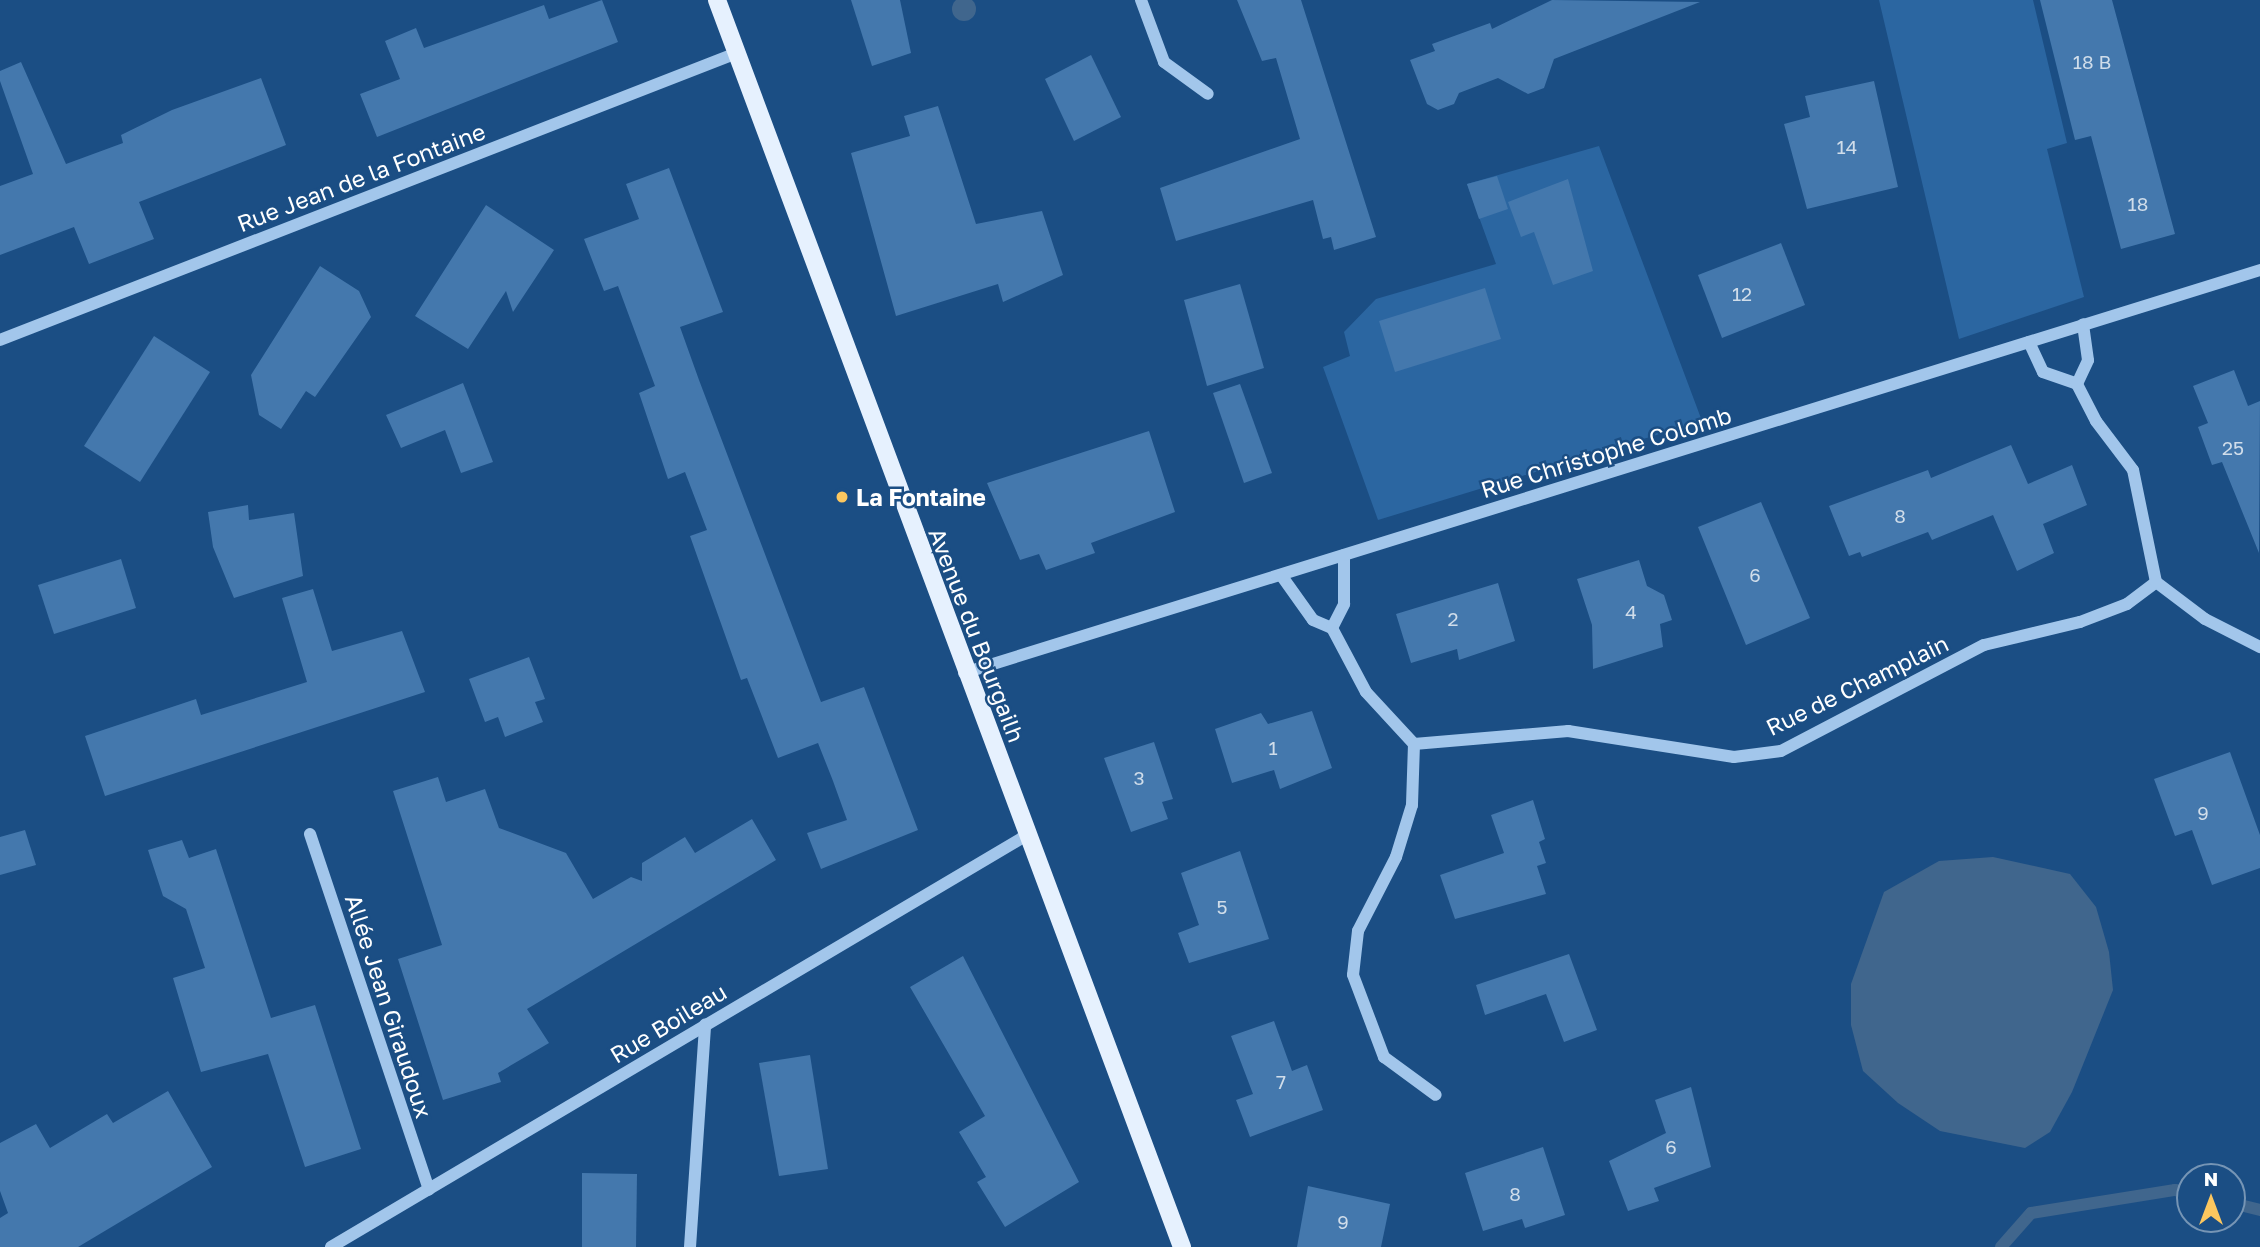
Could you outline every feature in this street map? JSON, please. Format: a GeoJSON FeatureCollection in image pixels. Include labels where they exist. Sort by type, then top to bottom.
{"type":"FeatureCollection","features":[{"type":"Feature","properties":{"kind":"main road","name":"Avenue du Bourgailh"},"geometry":{"type":"LineString","coordinates":[[717,0],[964,673],[1182,1247]]}},
{"type":"Feature","properties":{"kind":"street"},"geometry":{"type":"LineString","coordinates":[[1141,0],[1164,62],[1208,94]]}},
{"type":"Feature","properties":{"kind":"street","name":"Rue Jean de la Fontaine"},"geometry":{"type":"LineString","coordinates":[[0,340],[737,53]]}},
{"type":"Feature","properties":{"kind":"street","name":"Rue Christophe Colomb"},"geometry":{"type":"LineString","coordinates":[[964,673],[2260,270]]}},
{"type":"Feature","properties":{"kind":"street"},"geometry":{"type":"LineString","coordinates":[[2077,384],[2088,360],[2083,324]]}},
{"type":"Feature","properties":{"kind":"street"},"geometry":{"type":"LineString","coordinates":[[2029,342],[2043,372],[2077,384],[2096,421],[2133,470],[2156,582],[2205,619],[2260,648]]}},
{"type":"Feature","properties":{"kind":"street"},"geometry":{"type":"LineString","coordinates":[[1332,628],[1344,604],[1344,555]]}},
{"type":"Feature","properties":{"kind":"street"},"geometry":{"type":"LineString","coordinates":[[1281,575],[1313,620],[1332,628],[1366,692],[1414,744],[1412,805],[1396,857],[1358,931],[1353,975],[1384,1057],[1436,1095]]}},
{"type":"Feature","properties":{"kind":"street","name":"Rue de Champlain"},"geometry":{"type":"LineString","coordinates":[[1414,744],[1568,731],[1734,757],[1781,751],[1984,645],[2080,622],[2127,604],[2156,582]]}},
{"type":"Feature","properties":{"kind":"street","name":"Allée Jean Giraudoux"},"geometry":{"type":"LineString","coordinates":[[310,834],[429,1190]]}},
{"type":"Feature","properties":{"kind":"street","name":"Rue Boileau"},"geometry":{"type":"LineString","coordinates":[[331,1247],[1027,835]]}},
{"type":"Feature","properties":{"kind":"street"},"geometry":{"type":"LineString","coordinates":[[690,1247],[705,1025]]}},
{"type":"Feature","properties":{"kind":"shaded area"},"geometry":{"type":"Polygon","coordinates":[[[964,-3],[975,4],[976,9],[969,20],[964,21],[953,14],[952,9],[959,-2],[964,-3]]]}},
{"type":"Feature","properties":{"kind":"shaded area"},"geometry":{"type":"Polygon","coordinates":[[[1879,0],[2033,0],[2067,143],[2047,149],[2084,297],[1959,339],[1879,0]]]}},
{"type":"Feature","properties":{"kind":"shaded area"},"geometry":{"type":"Polygon","coordinates":[[[1599,146],[1702,421],[1378,520],[1323,367],[1350,356],[1344,332],[1376,299],[1496,264],[1467,184],[1599,146]]]}},
{"type":"Feature","properties":{"kind":"shaded area"},"geometry":{"type":"Polygon","coordinates":[[[1993,857],[2070,874],[2096,907],[2109,952],[2113,990],[2072,1092],[2050,1132],[2025,1148],[1940,1131],[1898,1103],[1863,1071],[1851,1025],[1851,984],[1884,892],[1939,861],[1993,857]]]}},
{"type":"Feature","properties":{"kind":"building"},"geometry":{"type":"Polygon","coordinates":[[[602,0],[618,42],[377,137],[360,94],[400,79],[385,41],[416,28],[424,48],[544,5],[549,19],[602,0]]]}},
{"type":"Feature","properties":{"kind":"building"},"geometry":{"type":"Polygon","coordinates":[[[851,0],[900,0],[911,53],[872,66],[851,0]]]}},
{"type":"Feature","properties":{"kind":"building"},"geometry":{"type":"Polygon","coordinates":[[[1237,0],[1301,0],[1376,237],[1334,250],[1331,237],[1323,239],[1313,200],[1176,241],[1160,188],[1300,139],[1276,58],[1262,61],[1237,0]]]}},
{"type":"Feature","properties":{"kind":"building"},"geometry":{"type":"Polygon","coordinates":[[[1552,0],[1700,2],[1554,59],[1544,88],[1528,94],[1498,78],[1459,93],[1454,104],[1438,110],[1427,104],[1410,60],[1435,51],[1432,44],[1490,23],[1492,29],[1552,0]]]}},
{"type":"Feature","properties":{"kind":"building"},"geometry":{"type":"Polygon","coordinates":[[[2040,0],[2112,0],[2175,234],[2121,249],[2091,136],[2075,140],[2040,0]]]}},
{"type":"Feature","properties":{"kind":"building"},"geometry":{"type":"Polygon","coordinates":[[[1091,55],[1121,117],[1074,141],[1045,79],[1091,55]]]}},
{"type":"Feature","properties":{"kind":"building"},"geometry":{"type":"Polygon","coordinates":[[[21,62],[66,164],[123,143],[121,135],[172,110],[261,78],[286,145],[139,202],[154,239],[89,264],[74,227],[0,255],[0,186],[33,174],[0,81],[0,71],[21,62]]]}},
{"type":"Feature","properties":{"kind":"building"},"geometry":{"type":"Polygon","coordinates":[[[1874,81],[1898,187],[1807,209],[1784,124],[1810,117],[1805,96],[1874,81]]]}},
{"type":"Feature","properties":{"kind":"building"},"geometry":{"type":"Polygon","coordinates":[[[938,106],[976,224],[1042,211],[1063,275],[1003,302],[998,284],[896,316],[851,153],[910,136],[904,116],[938,106]]]}},
{"type":"Feature","properties":{"kind":"building"},"geometry":{"type":"Polygon","coordinates":[[[669,168],[723,312],[680,327],[699,380],[821,702],[864,687],[918,830],[821,869],[807,833],[847,820],[833,781],[818,743],[778,758],[747,678],[741,680],[690,536],[707,530],[685,472],[668,479],[639,393],[655,386],[618,286],[604,291],[584,239],[639,219],[626,184],[669,168]]]}},
{"type":"Feature","properties":{"kind":"building"},"geometry":{"type":"Polygon","coordinates":[[[1497,176],[1508,209],[1479,219],[1467,184],[1497,176]]]}},
{"type":"Feature","properties":{"kind":"building"},"geometry":{"type":"Polygon","coordinates":[[[1568,179],[1593,271],[1553,285],[1534,232],[1521,237],[1508,202],[1568,179]]]}},
{"type":"Feature","properties":{"kind":"building"},"geometry":{"type":"Polygon","coordinates":[[[486,205],[554,250],[513,312],[506,291],[468,349],[415,316],[486,205]]]}},
{"type":"Feature","properties":{"kind":"building"},"geometry":{"type":"Polygon","coordinates":[[[1781,243],[1805,305],[1722,338],[1698,275],[1781,243]]]}},
{"type":"Feature","properties":{"kind":"building"},"geometry":{"type":"Polygon","coordinates":[[[320,266],[359,291],[371,317],[315,397],[306,391],[281,429],[259,415],[251,375],[320,266]]]}},
{"type":"Feature","properties":{"kind":"building"},"geometry":{"type":"Polygon","coordinates":[[[1240,284],[1264,368],[1207,386],[1184,300],[1240,284]]]}},
{"type":"Feature","properties":{"kind":"building"},"geometry":{"type":"Polygon","coordinates":[[[1485,288],[1501,339],[1395,372],[1379,321],[1485,288]]]}},
{"type":"Feature","properties":{"kind":"building"},"geometry":{"type":"Polygon","coordinates":[[[154,336],[210,372],[140,482],[84,446],[154,336]]]}},
{"type":"Feature","properties":{"kind":"building"},"geometry":{"type":"Polygon","coordinates":[[[2234,370],[2248,406],[2260,401],[2259,553],[2222,462],[2212,465],[2198,427],[2208,423],[2193,386],[2234,370]]]}},
{"type":"Feature","properties":{"kind":"building"},"geometry":{"type":"Polygon","coordinates":[[[463,383],[493,462],[461,473],[445,430],[401,448],[386,415],[463,383]]]}},
{"type":"Feature","properties":{"kind":"building"},"geometry":{"type":"Polygon","coordinates":[[[1240,384],[1272,473],[1244,483],[1213,393],[1240,384]]]}},
{"type":"Feature","properties":{"kind":"building"},"geometry":{"type":"Polygon","coordinates":[[[1149,431],[1175,512],[1091,543],[1095,553],[1046,570],[1039,554],[1020,560],[987,483],[1149,431]]]}},
{"type":"Feature","properties":{"kind":"building"},"geometry":{"type":"Polygon","coordinates":[[[2011,445],[2028,484],[2072,465],[2087,505],[2043,524],[2054,553],[2017,571],[1993,515],[1932,540],[1928,532],[1862,557],[1860,552],[1849,556],[1829,506],[1928,470],[1931,478],[2011,445]]]}},
{"type":"Feature","properties":{"kind":"building"},"geometry":{"type":"Polygon","coordinates":[[[1761,502],[1810,618],[1746,645],[1698,527],[1761,502]]]}},
{"type":"Feature","properties":{"kind":"building"},"geometry":{"type":"Polygon","coordinates":[[[248,505],[249,520],[294,513],[303,576],[234,598],[213,547],[208,512],[248,505]]]}},
{"type":"Feature","properties":{"kind":"building"},"geometry":{"type":"Polygon","coordinates":[[[121,559],[136,608],[54,634],[38,585],[121,559]]]}},
{"type":"Feature","properties":{"kind":"building"},"geometry":{"type":"Polygon","coordinates":[[[1639,560],[1647,586],[1664,595],[1672,620],[1660,624],[1663,647],[1593,669],[1592,625],[1577,579],[1639,560]]]}},
{"type":"Feature","properties":{"kind":"building"},"geometry":{"type":"Polygon","coordinates":[[[1498,583],[1515,641],[1459,660],[1457,649],[1411,663],[1396,614],[1498,583]]]}},
{"type":"Feature","properties":{"kind":"building"},"geometry":{"type":"Polygon","coordinates":[[[313,589],[332,651],[402,631],[425,692],[105,796],[85,736],[196,699],[201,715],[307,682],[282,598],[313,589]]]}},
{"type":"Feature","properties":{"kind":"building"},"geometry":{"type":"Polygon","coordinates":[[[529,657],[545,699],[535,702],[543,722],[505,737],[498,717],[485,722],[469,679],[529,657]]]}},
{"type":"Feature","properties":{"kind":"building"},"geometry":{"type":"Polygon","coordinates":[[[1312,711],[1332,768],[1280,789],[1274,770],[1232,783],[1215,729],[1261,713],[1268,724],[1312,711]]]}},
{"type":"Feature","properties":{"kind":"building"},"geometry":{"type":"Polygon","coordinates":[[[1154,742],[1173,799],[1162,802],[1168,819],[1131,832],[1104,758],[1154,742]]]}},
{"type":"Feature","properties":{"kind":"building"},"geometry":{"type":"Polygon","coordinates":[[[2230,752],[2260,835],[2260,868],[2212,885],[2192,830],[2175,836],[2154,779],[2230,752]]]}},
{"type":"Feature","properties":{"kind":"building"},"geometry":{"type":"Polygon","coordinates":[[[438,777],[446,802],[485,789],[499,828],[566,853],[593,899],[631,877],[642,881],[642,863],[685,837],[695,853],[752,819],[776,860],[527,1009],[549,1043],[498,1073],[501,1082],[443,1100],[398,959],[442,945],[393,791],[438,777]]]}},
{"type":"Feature","properties":{"kind":"building"},"geometry":{"type":"Polygon","coordinates":[[[1533,800],[1545,839],[1539,842],[1546,863],[1537,866],[1546,894],[1455,919],[1440,875],[1504,853],[1491,815],[1533,800]]]}},
{"type":"Feature","properties":{"kind":"building"},"geometry":{"type":"Polygon","coordinates":[[[25,830],[36,865],[0,875],[0,837],[25,830]]]}},
{"type":"Feature","properties":{"kind":"building"},"geometry":{"type":"Polygon","coordinates":[[[182,840],[189,858],[216,849],[271,1018],[315,1005],[361,1149],[305,1167],[268,1054],[201,1072],[173,978],[205,968],[186,909],[163,896],[148,850],[182,840]]]}},
{"type":"Feature","properties":{"kind":"building"},"geometry":{"type":"Polygon","coordinates":[[[1240,851],[1269,939],[1189,963],[1178,933],[1199,925],[1181,873],[1240,851]]]}},
{"type":"Feature","properties":{"kind":"building"},"geometry":{"type":"Polygon","coordinates":[[[1569,954],[1597,1030],[1564,1042],[1546,994],[1485,1015],[1476,985],[1569,954]]]}},
{"type":"Feature","properties":{"kind":"building"},"geometry":{"type":"Polygon","coordinates":[[[963,956],[1079,1182],[1005,1227],[977,1182],[986,1177],[959,1132],[985,1116],[910,987],[963,956]]]}},
{"type":"Feature","properties":{"kind":"building"},"geometry":{"type":"Polygon","coordinates":[[[1274,1021],[1292,1071],[1307,1065],[1323,1110],[1250,1137],[1236,1100],[1253,1094],[1231,1036],[1274,1021]]]}},
{"type":"Feature","properties":{"kind":"building"},"geometry":{"type":"Polygon","coordinates":[[[810,1055],[828,1169],[779,1176],[759,1063],[810,1055]]]}},
{"type":"Feature","properties":{"kind":"building"},"geometry":{"type":"Polygon","coordinates":[[[1691,1087],[1711,1167],[1654,1188],[1659,1201],[1628,1211],[1609,1161],[1666,1133],[1655,1100],[1691,1087]]]}},
{"type":"Feature","properties":{"kind":"building"},"geometry":{"type":"Polygon","coordinates":[[[168,1091],[212,1167],[78,1247],[0,1247],[0,1218],[8,1213],[0,1191],[0,1143],[36,1124],[50,1148],[107,1114],[113,1123],[168,1091]]]}},
{"type":"Feature","properties":{"kind":"building"},"geometry":{"type":"Polygon","coordinates":[[[1543,1147],[1565,1215],[1525,1228],[1522,1219],[1483,1231],[1465,1173],[1543,1147]]]}},
{"type":"Feature","properties":{"kind":"building"},"geometry":{"type":"Polygon","coordinates":[[[582,1173],[637,1174],[636,1247],[582,1247],[582,1173]]]}},
{"type":"Feature","properties":{"kind":"building"},"geometry":{"type":"Polygon","coordinates":[[[1308,1186],[1390,1204],[1381,1247],[1297,1247],[1308,1186]]]}},
{"type":"Feature","properties":{"kind":"waterway"},"geometry":{"type":"LineString","coordinates":[[2001,1247],[2031,1213],[2176,1190]]}},
{"type":"Feature","properties":{"kind":"waterway"},"geometry":{"type":"LineString","coordinates":[[2246,1206],[2260,1210]]}},
{"type":"Feature","properties":{"kind":"place","name":"La Fontaine"},"geometry":{"type":"Point","coordinates":[842,497]}}]}
